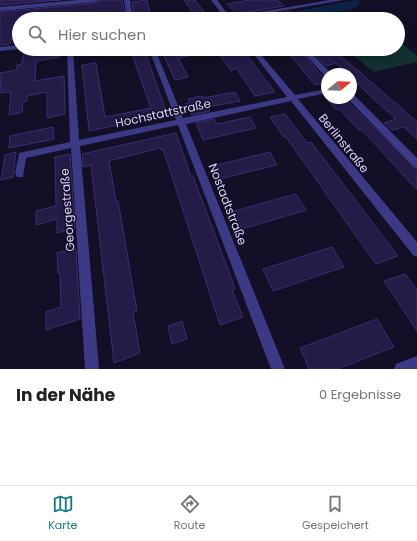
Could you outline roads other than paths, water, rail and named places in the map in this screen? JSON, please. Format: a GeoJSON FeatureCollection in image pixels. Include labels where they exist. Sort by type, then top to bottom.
{"type":"FeatureCollection","features":[{"type":"Feature","properties":{"kind":"street"},"geometry":{"type":"LineString","coordinates":[[0,9],[95,0]]}},
{"type":"Feature","properties":{"kind":"street"},"geometry":{"type":"LineString","coordinates":[[127,0],[129,12]]}},
{"type":"Feature","properties":{"kind":"street"},"geometry":{"type":"LineString","coordinates":[[214,0],[223,12]]}},
{"type":"Feature","properties":{"kind":"street"},"geometry":{"type":"LineString","coordinates":[[267,12],[340,0]]}},
{"type":"Feature","properties":{"kind":"street"},"geometry":{"type":"LineString","coordinates":[[0,49],[12,48]]}},
{"type":"Feature","properties":{"kind":"street","name":"Georgestraße"},"geometry":{"type":"LineString","coordinates":[[70,56],[92,369]]}},
{"type":"Feature","properties":{"kind":"street","name":"Nostadtstraße"},"geometry":{"type":"LineString","coordinates":[[155,56],[278,369]]}},
{"type":"Feature","properties":{"kind":"street","name":"Berlinstraße"},"geometry":{"type":"LineString","coordinates":[[259,56],[417,251]]}},
{"type":"Feature","properties":{"kind":"street"},"geometry":{"type":"LineString","coordinates":[[310,56],[322,68]]}},
{"type":"Feature","properties":{"kind":"street","name":"Hochstattstraße"},"geometry":{"type":"LineString","coordinates":[[20,174],[22,155],[321,92]]}},
{"type":"Feature","properties":{"kind":"street"},"geometry":{"type":"LineString","coordinates":[[357,103],[417,164]]}},
{"type":"Feature","properties":{"kind":"street"},"geometry":{"type":"LineString","coordinates":[[401,369],[417,363]]}},
{"type":"Feature","properties":{"kind":"water"},"geometry":{"type":"Polygon","coordinates":[[[356,0],[360,1],[355,9],[337,12],[297,11],[356,0]]]}}]}
